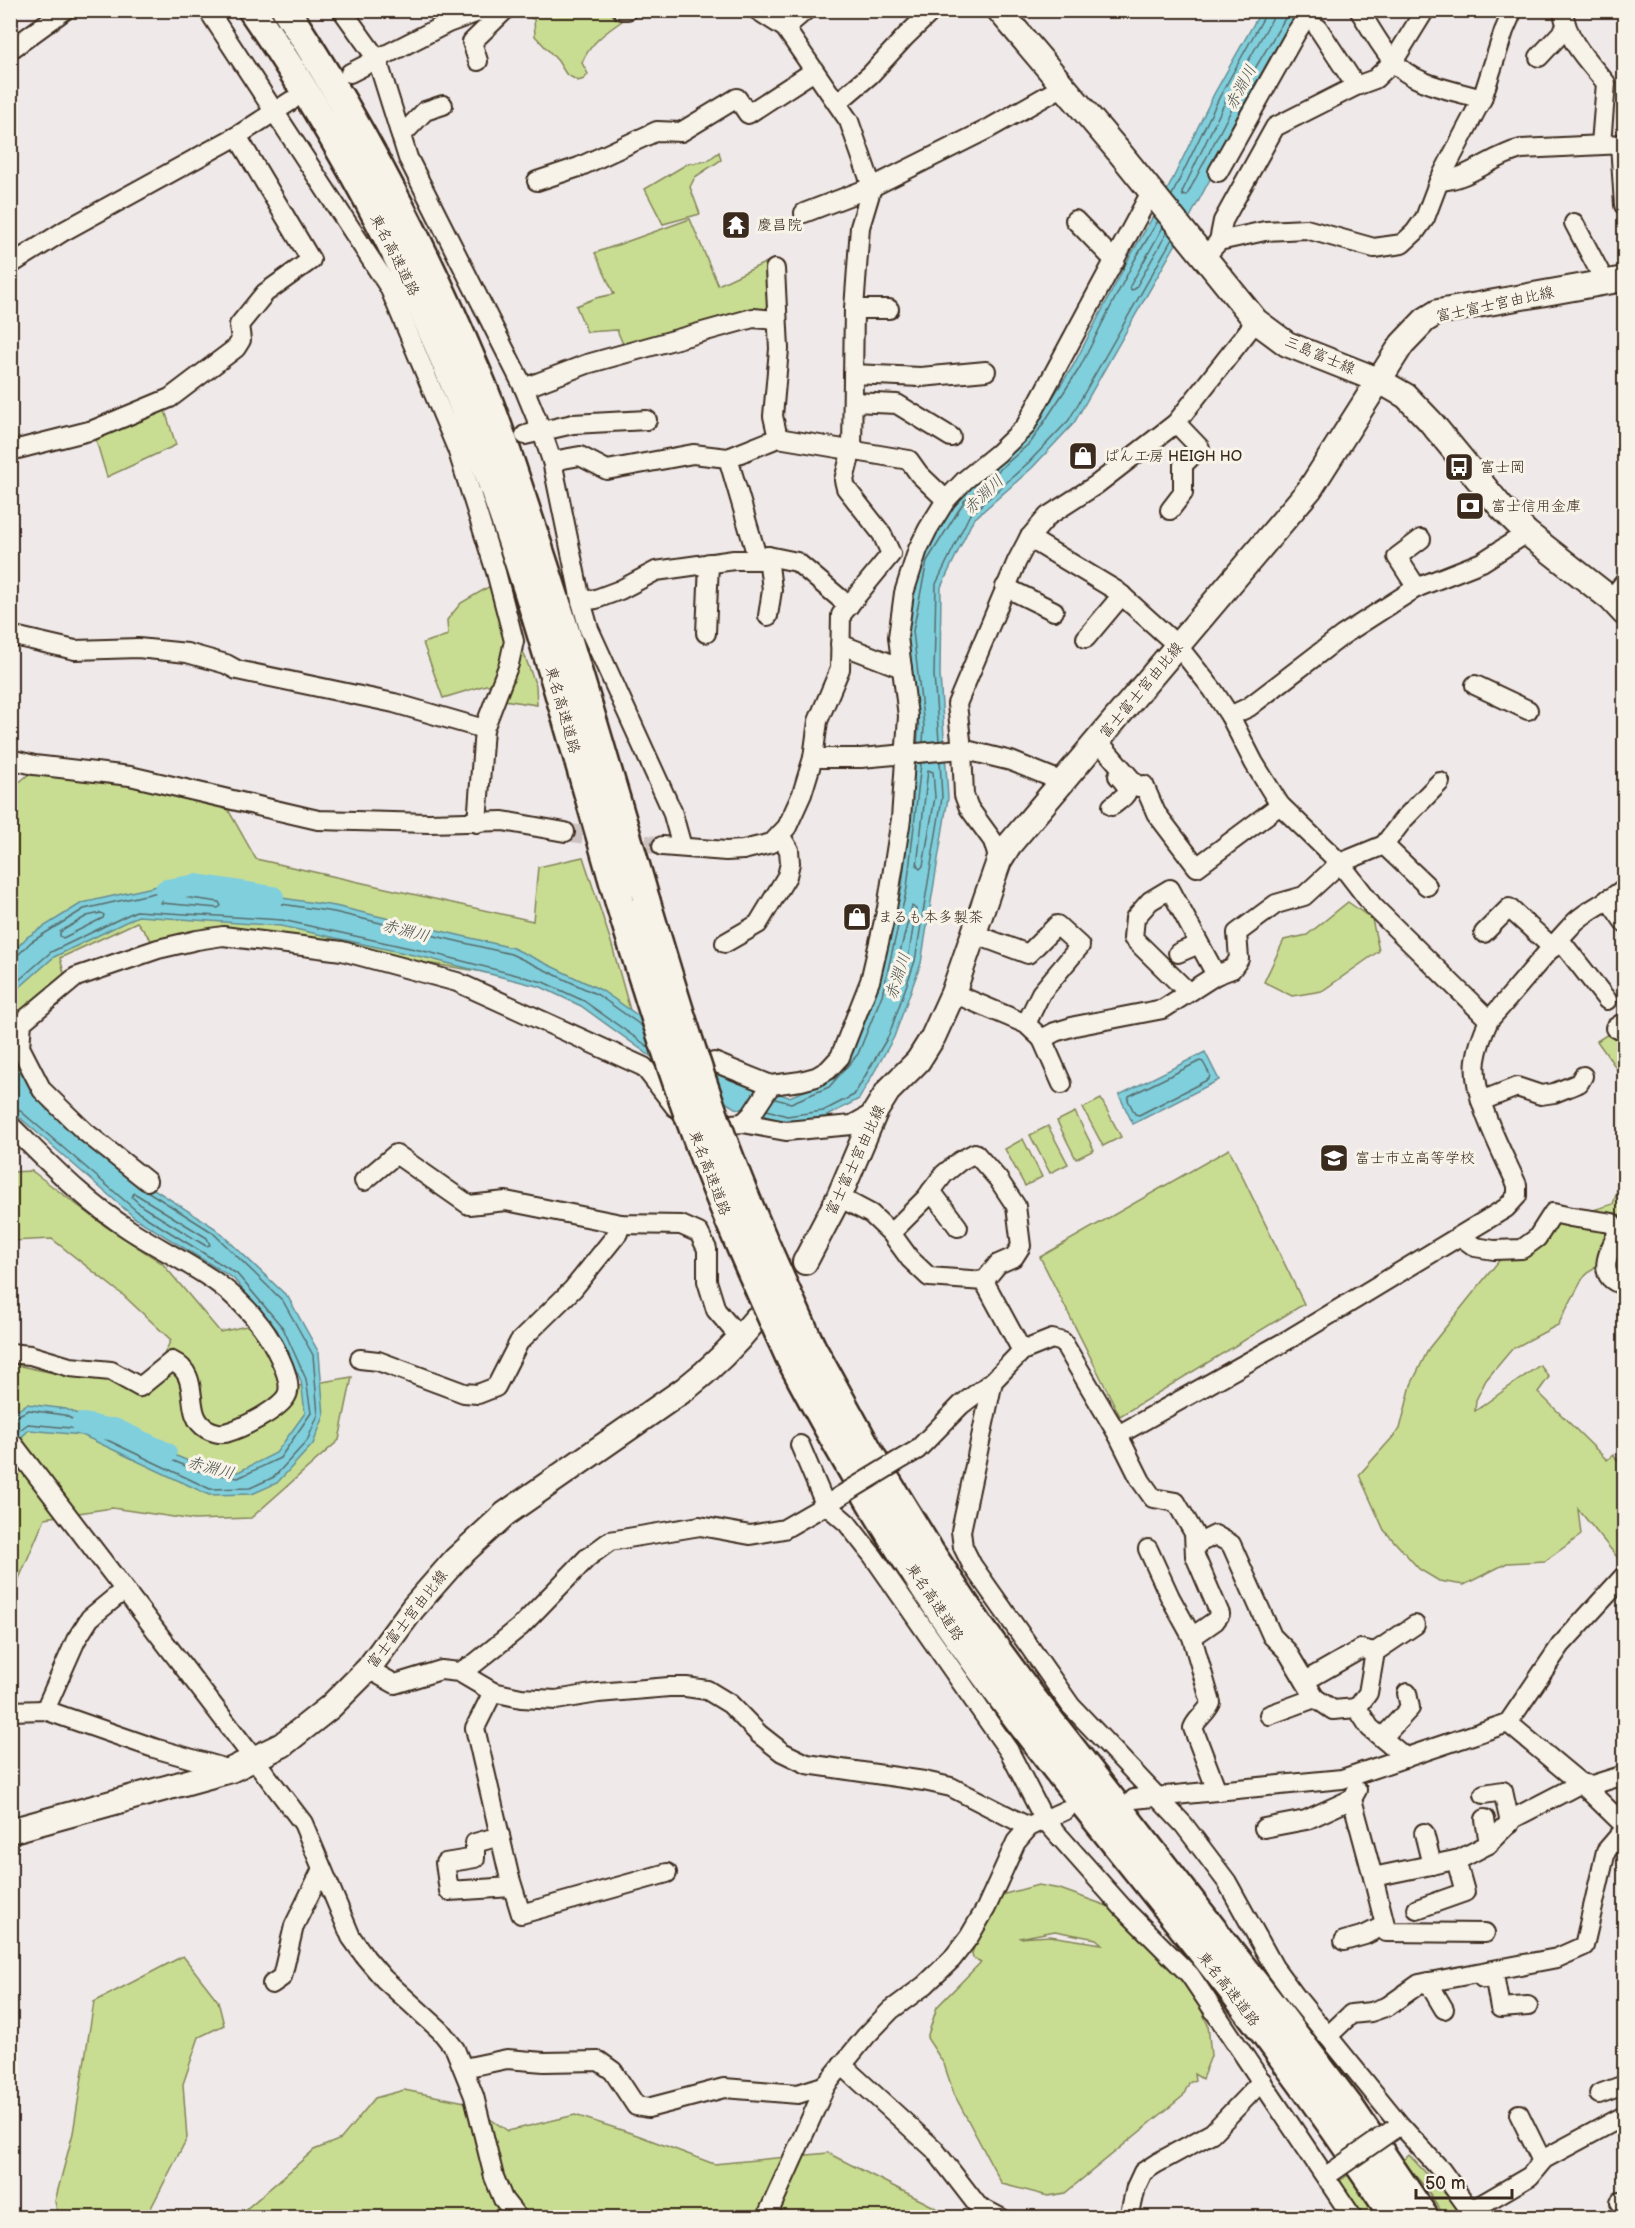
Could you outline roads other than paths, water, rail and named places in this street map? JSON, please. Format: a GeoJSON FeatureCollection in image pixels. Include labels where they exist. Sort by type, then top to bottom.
{"type":"FeatureCollection","features":[{"type":"Feature","properties":{"kind":"highway","name":"東名高速道路"},"geometry":{"type":"LineString","coordinates":[[252,10],[307,92],[350,165],[420,306],[451,377],[518,560],[632,901]]}},
{"type":"Feature","properties":{"kind":"highway","name":"東名高速道路"},"geometry":{"type":"LineString","coordinates":[[286,10],[385,174],[410,222],[477,370],[498,424],[558,603],[632,901],[663,1042],[699,1145],[740,1248],[801,1352],[872,1457],[932,1555],[980,1626],[1030,1695],[1351,2109],[1425,2217]]}},
{"type":"Feature","properties":{"kind":"highway","name":"東名高速道路"},"geometry":{"type":"LineString","coordinates":[[801,1352],[847,1462],[893,1540],[944,1618],[1057,1771],[1247,2011],[1342,2138],[1395,2217]]}},
{"type":"Feature","properties":{"kind":"main road","name":"三島富士線"},"geometry":{"type":"LineString","coordinates":[[999,10],[1186,234],[1212,249],[1256,321],[1287,344],[1378,380],[1406,396],[1501,507],[1527,533],[1620,598]]}},
{"type":"Feature","properties":{"kind":"main road","name":"富士富士宮由比線"},"geometry":{"type":"LineString","coordinates":[[805,1262],[839,1197],[875,1112],[888,1091],[918,1061],[933,1037],[953,993],[999,861],[1009,844],[1310,489],[1402,345],[1425,320],[1438,312],[1615,281]]}},
{"type":"Feature","properties":{"kind":"main road","name":"富士富士宮由比線"},"geometry":{"type":"LineString","coordinates":[[10,1831],[231,1770],[282,1745],[306,1727],[368,1669],[413,1608],[456,1559],[481,1535],[505,1514],[686,1389],[709,1370],[756,1319]]}},
{"type":"Feature","properties":{"kind":"street"},"geometry":{"type":"LineString","coordinates":[[10,50],[65,10]]}},
{"type":"Feature","properties":{"kind":"street"},"geometry":{"type":"LineString","coordinates":[[208,10],[283,106],[388,287],[458,449],[496,572],[514,641],[509,664],[484,729],[477,823]]}},
{"type":"Feature","properties":{"kind":"street"},"geometry":{"type":"LineString","coordinates":[[342,10],[377,59],[408,158],[524,388],[534,434],[552,461],[589,629],[672,811],[682,847]]}},
{"type":"Feature","properties":{"kind":"street"},"geometry":{"type":"LineString","coordinates":[[350,73],[448,23],[484,10]]}},
{"type":"Feature","properties":{"kind":"street"},"geometry":{"type":"LineString","coordinates":[[478,61],[472,42],[506,10]]}},
{"type":"Feature","properties":{"kind":"street"},"geometry":{"type":"LineString","coordinates":[[662,846],[726,851],[743,850],[772,843],[787,827],[802,794],[813,758],[818,721],[840,669],[841,615],[891,554],[882,534],[846,488],[844,480],[852,449],[854,309],[860,227],[872,187],[849,121],[785,28],[757,10]]}},
{"type":"Feature","properties":{"kind":"street"},"geometry":{"type":"LineString","coordinates":[[785,28],[806,10]]}},
{"type":"Feature","properties":{"kind":"street"},"geometry":{"type":"LineString","coordinates":[[837,103],[870,75],[933,10]]}},
{"type":"Feature","properties":{"kind":"street"},"geometry":{"type":"LineString","coordinates":[[1218,172],[1311,10]]}},
{"type":"Feature","properties":{"kind":"street"},"geometry":{"type":"LineString","coordinates":[[1359,10],[1393,62],[1423,81],[1482,99]]}},
{"type":"Feature","properties":{"kind":"street"},"geometry":{"type":"LineString","coordinates":[[1406,10],[1415,27]]}},
{"type":"Feature","properties":{"kind":"street"},"geometry":{"type":"LineString","coordinates":[[1212,249],[1223,221],[1275,127],[1356,86],[1375,79],[1393,62],[1425,10]]}},
{"type":"Feature","properties":{"kind":"street"},"geometry":{"type":"LineString","coordinates":[[1212,249],[1265,231],[1306,229],[1374,248],[1400,245],[1415,232],[1425,218],[1439,181],[1482,99],[1513,10]]}},
{"type":"Feature","properties":{"kind":"street"},"geometry":{"type":"LineString","coordinates":[[1539,57],[1565,19]]}},
{"type":"Feature","properties":{"kind":"street"},"geometry":{"type":"LineString","coordinates":[[1565,19],[1576,46],[1606,83],[1601,144]]}},
{"type":"Feature","properties":{"kind":"street"},"geometry":{"type":"LineString","coordinates":[[1317,28],[1356,86]]}},
{"type":"Feature","properties":{"kind":"street"},"geometry":{"type":"LineString","coordinates":[[537,181],[579,167],[657,131],[681,132],[737,98],[748,114],[814,71]]}},
{"type":"Feature","properties":{"kind":"street"},"geometry":{"type":"LineString","coordinates":[[804,213],[872,187],[988,129],[1062,87]]}},
{"type":"Feature","properties":{"kind":"street"},"geometry":{"type":"LineString","coordinates":[[401,136],[425,111],[443,105]]}},
{"type":"Feature","properties":{"kind":"street"},"geometry":{"type":"LineString","coordinates":[[10,265],[64,231],[237,136],[283,106]]}},
{"type":"Feature","properties":{"kind":"street"},"geometry":{"type":"LineString","coordinates":[[10,451],[93,430],[170,398],[236,348],[241,340],[239,325],[265,293],[311,260],[237,136]]}},
{"type":"Feature","properties":{"kind":"street"},"geometry":{"type":"LineString","coordinates":[[1439,181],[1453,180],[1504,153],[1521,149],[1622,144],[1624,205]]}},
{"type":"Feature","properties":{"kind":"street"},"geometry":{"type":"LineString","coordinates":[[714,1062],[771,1085],[816,1077],[828,1070],[840,1058],[870,981],[887,909],[901,819],[908,716],[898,637],[904,593],[918,549],[927,529],[946,500],[1025,427],[1153,193]]}},
{"type":"Feature","properties":{"kind":"street"},"geometry":{"type":"LineString","coordinates":[[1076,220],[1115,261]]}},
{"type":"Feature","properties":{"kind":"street"},"geometry":{"type":"LineString","coordinates":[[1574,224],[1615,281]]}},
{"type":"Feature","properties":{"kind":"street"},"geometry":{"type":"LineString","coordinates":[[775,269],[779,349],[773,416],[778,438]]}},
{"type":"Feature","properties":{"kind":"street"},"geometry":{"type":"LineString","coordinates":[[854,309],[889,309]]}},
{"type":"Feature","properties":{"kind":"street"},"geometry":{"type":"LineString","coordinates":[[524,388],[587,364],[753,318],[777,320]]}},
{"type":"Feature","properties":{"kind":"street"},"geometry":{"type":"LineString","coordinates":[[999,861],[993,841],[969,808],[964,795],[957,704],[1005,587],[1029,538],[1048,516],[1095,485],[1176,423],[1256,321]]}},
{"type":"Feature","properties":{"kind":"street"},"geometry":{"type":"LineString","coordinates":[[853,374],[921,377],[986,371]]}},
{"type":"Feature","properties":{"kind":"street"},"geometry":{"type":"LineString","coordinates":[[853,402],[897,404],[951,437]]}},
{"type":"Feature","properties":{"kind":"street"},"geometry":{"type":"LineString","coordinates":[[534,434],[573,424],[646,420]]}},
{"type":"Feature","properties":{"kind":"street"},"geometry":{"type":"LineString","coordinates":[[1170,510],[1183,493],[1183,465],[1200,448],[1176,423]]}},
{"type":"Feature","properties":{"kind":"street"},"geometry":{"type":"LineString","coordinates":[[552,461],[580,456],[607,470],[693,454],[728,458],[778,438],[909,460],[919,474],[946,500]]}},
{"type":"Feature","properties":{"kind":"street"},"geometry":{"type":"LineString","coordinates":[[728,458],[772,590],[768,616]]}},
{"type":"Feature","properties":{"kind":"street"},"geometry":{"type":"LineString","coordinates":[[1230,716],[1249,706],[1343,635],[1417,588],[1482,562],[1527,533]]}},
{"type":"Feature","properties":{"kind":"street"},"geometry":{"type":"LineString","coordinates":[[1029,538],[1122,595],[1178,646],[1213,690],[1230,716],[1254,763],[1281,805],[1340,863],[1373,906],[1489,1020]]}},
{"type":"Feature","properties":{"kind":"street"},"geometry":{"type":"LineString","coordinates":[[1417,588],[1397,557],[1421,539]]}},
{"type":"Feature","properties":{"kind":"street"},"geometry":{"type":"LineString","coordinates":[[581,601],[596,599],[620,590],[656,571],[763,558],[797,562],[849,606]]}},
{"type":"Feature","properties":{"kind":"street"},"geometry":{"type":"LineString","coordinates":[[706,633],[709,563]]}},
{"type":"Feature","properties":{"kind":"street"},"geometry":{"type":"LineString","coordinates":[[1005,587],[1054,611]]}},
{"type":"Feature","properties":{"kind":"street"},"geometry":{"type":"LineString","coordinates":[[1086,638],[1122,595]]}},
{"type":"Feature","properties":{"kind":"street"},"geometry":{"type":"LineString","coordinates":[[10,635],[75,650],[138,648],[187,653],[226,664],[237,670],[394,702],[484,729]]}},
{"type":"Feature","properties":{"kind":"street"},"geometry":{"type":"LineString","coordinates":[[840,644],[902,668]]}},
{"type":"Feature","properties":{"kind":"street"},"geometry":{"type":"LineString","coordinates":[[1475,686],[1528,710]]}},
{"type":"Feature","properties":{"kind":"street"},"geometry":{"type":"LineString","coordinates":[[1095,745],[1138,787],[1144,785],[1156,813],[1197,867],[1281,805]]}},
{"type":"Feature","properties":{"kind":"street"},"geometry":{"type":"LineString","coordinates":[[1095,745],[1127,784],[1127,794],[1112,806]]}},
{"type":"Feature","properties":{"kind":"street"},"geometry":{"type":"LineString","coordinates":[[813,758],[861,758],[962,749],[1011,761],[1063,782]]}},
{"type":"Feature","properties":{"kind":"street"},"geometry":{"type":"LineString","coordinates":[[10,759],[34,765],[130,776],[318,820],[477,823],[503,821],[565,832]]}},
{"type":"Feature","properties":{"kind":"street"},"geometry":{"type":"LineString","coordinates":[[1042,1039],[1055,1032],[1076,1026],[1163,1009],[1216,975],[1232,969],[1239,959],[1237,933],[1276,904],[1304,896],[1340,863],[1384,845],[1403,820],[1440,782]]}},
{"type":"Feature","properties":{"kind":"street"},"geometry":{"type":"LineString","coordinates":[[725,943],[758,924],[787,876],[790,863],[789,850],[780,835]]}},
{"type":"Feature","properties":{"kind":"street"},"geometry":{"type":"LineString","coordinates":[[1384,845],[1427,886]]}},
{"type":"Feature","properties":{"kind":"street"},"geometry":{"type":"LineString","coordinates":[[1118,1435],[1291,1338],[1506,1208],[1517,1196],[1517,1185],[1476,1084],[1475,1062],[1480,1038],[1489,1020],[1583,915],[1624,888]]}},
{"type":"Feature","properties":{"kind":"street"},"geometry":{"type":"LineString","coordinates":[[1188,992],[1133,938],[1135,918],[1150,901],[1170,889],[1216,975]]}},
{"type":"Feature","properties":{"kind":"street"},"geometry":{"type":"LineString","coordinates":[[1608,899],[1624,922]]}},
{"type":"Feature","properties":{"kind":"street"},"geometry":{"type":"LineString","coordinates":[[1484,933],[1509,908],[1557,944],[1607,1000]]}},
{"type":"Feature","properties":{"kind":"street"},"geometry":{"type":"LineString","coordinates":[[974,934],[1028,954],[1057,925],[1080,946],[1041,993],[1026,1024]]}},
{"type":"Feature","properties":{"kind":"street"},"geometry":{"type":"LineString","coordinates":[[147,1181],[84,1131],[42,1090],[20,1047],[16,1025],[76,977],[158,949],[223,936],[342,951],[457,982],[644,1067],[675,1107],[705,1126],[747,1119],[786,1131],[852,1125],[875,1112]]}},
{"type":"Feature","properties":{"kind":"street"},"geometry":{"type":"LineString","coordinates":[[1178,953],[1199,944]]}},
{"type":"Feature","properties":{"kind":"street"},"geometry":{"type":"LineString","coordinates":[[953,993],[1026,1024],[1042,1039],[1062,1084]]}},
{"type":"Feature","properties":{"kind":"street"},"geometry":{"type":"LineString","coordinates":[[1481,1101],[1517,1087],[1540,1095],[1554,1093],[1579,1083],[1583,1076]]}},
{"type":"Feature","properties":{"kind":"street"},"geometry":{"type":"LineString","coordinates":[[747,1119],[771,1085]]}},
{"type":"Feature","properties":{"kind":"street"},"geometry":{"type":"LineString","coordinates":[[10,1125],[81,1194],[110,1216],[129,1230],[228,1289],[262,1326],[290,1382],[288,1395],[279,1405],[264,1415],[222,1433],[208,1430],[199,1422],[194,1414],[190,1379],[181,1366],[172,1361],[140,1387],[111,1371],[70,1368],[30,1355],[10,1353]]}},
{"type":"Feature","properties":{"kind":"street"},"geometry":{"type":"LineString","coordinates":[[891,1233],[944,1174],[975,1153],[998,1179],[1016,1206],[1021,1246],[1014,1257],[998,1264],[984,1281]]}},
{"type":"Feature","properties":{"kind":"street"},"geometry":{"type":"LineString","coordinates":[[364,1181],[396,1154],[469,1205],[506,1201],[621,1224],[681,1225],[699,1233],[707,1249],[706,1281],[716,1310],[740,1338]]}},
{"type":"Feature","properties":{"kind":"street"},"geometry":{"type":"LineString","coordinates":[[931,1191],[958,1227]]}},
{"type":"Feature","properties":{"kind":"street"},"geometry":{"type":"LineString","coordinates":[[839,1197],[871,1214],[891,1233],[910,1259],[929,1277],[984,1281]]}},
{"type":"Feature","properties":{"kind":"street"},"geometry":{"type":"LineString","coordinates":[[1460,1236],[1475,1247],[1494,1250],[1522,1249],[1537,1238],[1553,1212],[1612,1223],[1618,1232],[1605,1264],[1608,1275],[1614,1283],[1624,1285]]}},
{"type":"Feature","properties":{"kind":"street"},"geometry":{"type":"LineString","coordinates":[[360,1359],[378,1361],[464,1394],[478,1394],[496,1386],[519,1342],[573,1289],[618,1233],[621,1224]]}},
{"type":"Feature","properties":{"kind":"street"},"geometry":{"type":"LineString","coordinates":[[984,1281],[1022,1351]]}},
{"type":"Feature","properties":{"kind":"street"},"geometry":{"type":"LineString","coordinates":[[459,1672],[474,1664],[520,1627],[587,1558],[610,1541],[700,1526],[750,1535],[784,1528],[917,1450],[961,1405],[993,1381],[1022,1351],[1052,1339],[1063,1342],[1118,1435],[1141,1481],[1153,1498],[1176,1502],[1194,1533],[1195,1556],[1220,1614],[1215,1621],[1192,1636]]}},
{"type":"Feature","properties":{"kind":"street"},"geometry":{"type":"LineString","coordinates":[[993,1381],[961,1531],[963,1547],[972,1566],[1071,1706],[1184,1825],[1227,1882],[1275,1967],[1296,1997],[1397,2127],[1441,2170],[1467,2206],[1477,2207],[1530,2176],[1542,2161],[1624,2116]]}},
{"type":"Feature","properties":{"kind":"street"},"geometry":{"type":"LineString","coordinates":[[10,1440],[303,1823],[356,1944],[384,1979],[440,2030],[455,2049],[474,2096],[494,2177],[503,2199],[518,2217]]}},
{"type":"Feature","properties":{"kind":"street"},"geometry":{"type":"LineString","coordinates":[[800,1445],[831,1501],[873,1556],[1009,1751],[1037,1823]]}},
{"type":"Feature","properties":{"kind":"street"},"geometry":{"type":"LineString","coordinates":[[1195,1545],[1215,1535],[1231,1544],[1272,1636],[1287,1651],[1315,1698],[1333,1710],[1357,1708],[1368,1693],[1375,1652]]}},
{"type":"Feature","properties":{"kind":"street"},"geometry":{"type":"LineString","coordinates":[[1148,1549],[1170,1597],[1192,1636],[1211,1703],[1206,1713],[1196,1720],[1193,1728],[1217,1791]]}},
{"type":"Feature","properties":{"kind":"street"},"geometry":{"type":"LineString","coordinates":[[1134,1799],[1341,1779],[1508,1723],[1561,1645],[1624,1576]]}},
{"type":"Feature","properties":{"kind":"street"},"geometry":{"type":"LineString","coordinates":[[45,1710],[76,1640],[90,1618],[124,1590]]}},
{"type":"Feature","properties":{"kind":"street"},"geometry":{"type":"LineString","coordinates":[[1305,1681],[1361,1649],[1375,1652],[1415,1625]]}},
{"type":"Feature","properties":{"kind":"street"},"geometry":{"type":"LineString","coordinates":[[368,1669],[395,1684],[441,1670],[459,1672],[493,1692],[521,1698],[556,1700],[598,1693],[686,1687],[707,1690],[730,1704],[759,1734],[782,1752],[807,1764],[914,1779],[951,1787],[1037,1823],[1190,1976],[1329,2174],[1353,2217]]}},
{"type":"Feature","properties":{"kind":"street"},"geometry":{"type":"LineString","coordinates":[[493,1692],[475,1728],[512,1887],[521,1914],[667,1873]]}},
{"type":"Feature","properties":{"kind":"street"},"geometry":{"type":"LineString","coordinates":[[1382,1738],[1410,1708],[1407,1693]]}},
{"type":"Feature","properties":{"kind":"street"},"geometry":{"type":"LineString","coordinates":[[1269,1715],[1315,1698]]}},
{"type":"Feature","properties":{"kind":"street"},"geometry":{"type":"LineString","coordinates":[[1357,1708],[1370,1728],[1406,1758]]}},
{"type":"Feature","properties":{"kind":"street"},"geometry":{"type":"LineString","coordinates":[[10,1711],[45,1710],[154,1748],[231,1770]]}},
{"type":"Feature","properties":{"kind":"street"},"geometry":{"type":"LineString","coordinates":[[1508,1723],[1581,1783],[1624,1825]]}},
{"type":"Feature","properties":{"kind":"street"},"geometry":{"type":"LineString","coordinates":[[1264,1828],[1306,1820],[1352,1799],[1368,1770]]}},
{"type":"Feature","properties":{"kind":"street"},"geometry":{"type":"LineString","coordinates":[[1373,1877],[1456,1860],[1489,1844],[1514,1818],[1581,1783],[1592,1785],[1624,1775]]}},
{"type":"Feature","properties":{"kind":"street"},"geometry":{"type":"LineString","coordinates":[[1484,1794],[1503,1791],[1510,1823]]}},
{"type":"Feature","properties":{"kind":"street"},"geometry":{"type":"LineString","coordinates":[[1352,1799],[1386,1932],[1485,1933]]}},
{"type":"Feature","properties":{"kind":"street"},"geometry":{"type":"LineString","coordinates":[[767,2216],[826,2085],[891,2010],[925,1985],[952,1959],[969,1937],[986,1908],[1016,1842],[1037,1823],[1066,1810]]}},
{"type":"Feature","properties":{"kind":"street"},"geometry":{"type":"LineString","coordinates":[[1485,1819],[1489,1844]]}},
{"type":"Feature","properties":{"kind":"street"},"geometry":{"type":"LineString","coordinates":[[1328,2036],[1351,2014],[1371,2012],[1388,2006],[1419,1984],[1557,1958],[1584,1946],[1606,1851],[1624,1830]]}},
{"type":"Feature","properties":{"kind":"street"},"geometry":{"type":"LineString","coordinates":[[1424,1833],[1432,1865]]}},
{"type":"Feature","properties":{"kind":"street"},"geometry":{"type":"LineString","coordinates":[[500,1836],[475,1843],[475,1858],[445,1863],[449,1891],[512,1887]]}},
{"type":"Feature","properties":{"kind":"street"},"geometry":{"type":"LineString","coordinates":[[1416,1909],[1465,1892],[1456,1860]]}},
{"type":"Feature","properties":{"kind":"street"},"geometry":{"type":"LineString","coordinates":[[272,1984],[282,1977],[294,1926],[322,1869]]}},
{"type":"Feature","properties":{"kind":"street"},"geometry":{"type":"LineString","coordinates":[[1344,1941],[1365,1935],[1385,1925]]}},
{"type":"Feature","properties":{"kind":"street"},"geometry":{"type":"LineString","coordinates":[[1482,1972],[1482,1978],[1495,1980],[1500,2008],[1528,2006]]}},
{"type":"Feature","properties":{"kind":"street"},"geometry":{"type":"LineString","coordinates":[[1428,1982],[1444,2009]]}},
{"type":"Feature","properties":{"kind":"street"},"geometry":{"type":"LineString","coordinates":[[464,2068],[507,2059],[544,2062],[598,2061],[613,2071],[636,2106],[648,2108],[724,2088],[798,2094],[826,2085]]}},
{"type":"Feature","properties":{"kind":"street"},"geometry":{"type":"LineString","coordinates":[[842,2065],[934,2149],[978,2206],[1000,2217]]}},
{"type":"Feature","properties":{"kind":"street"},"geometry":{"type":"LineString","coordinates":[[1129,2217],[1136,2187],[1143,2172],[1212,2133],[1262,2081]]}},
{"type":"Feature","properties":{"kind":"street"},"geometry":{"type":"LineString","coordinates":[[1599,2094],[1624,2085]]}},
{"type":"Feature","properties":{"kind":"street"},"geometry":{"type":"LineString","coordinates":[[1519,2114],[1542,2161]]}},
{"type":"Feature","properties":{"kind":"street"},"geometry":{"type":"LineString","coordinates":[[1329,2174],[1397,2127]]}},
{"type":"Feature","properties":{"kind":"water"},"geometry":{"type":"Polygon","coordinates":[[[1261,11],[1306,11],[1250,103],[1177,242],[1074,423],[1032,468],[973,520],[941,587],[940,675],[948,798],[921,963],[894,1037],[859,1099],[825,1117],[787,1122],[735,1108],[663,1065],[581,1006],[541,987],[427,958],[281,926],[138,916],[54,957],[11,995],[11,954],[27,937],[82,903],[175,882],[335,906],[513,948],[601,990],[729,1078],[789,1097],[827,1082],[853,1052],[876,993],[902,887],[919,727],[907,630],[921,559],[960,496],[1026,439],[1073,366],[1129,258],[1162,201],[1214,94],[1261,11]]]}},
{"type":"Feature","properties":{"kind":"water"},"geometry":{"type":"Polygon","coordinates":[[[11,995],[21,1074],[105,1158],[215,1228],[288,1297],[319,1353],[324,1416],[313,1444],[277,1483],[252,1494],[209,1495],[82,1435],[29,1430],[11,1447],[11,1415],[27,1404],[66,1409],[200,1466],[238,1472],[276,1453],[305,1413],[301,1381],[277,1330],[233,1278],[135,1218],[11,1110],[11,995]]]}},
{"type":"Feature","properties":{"kind":"water"},"geometry":{"type":"Polygon","coordinates":[[[1205,1052],[1219,1080],[1133,1124],[1119,1095],[1205,1052]]]}},
{"type":"Feature","properties":{"kind":"waterway","name":"赤淵川"},"geometry":{"type":"LineString","coordinates":[[166,890],[197,885],[273,897]]}},
{"type":"Feature","properties":{"kind":"waterway","name":"赤淵川"},"geometry":{"type":"LineString","coordinates":[[82,1424],[114,1429],[166,1453]]}},
{"type":"Feature","properties":{"kind":"tunnel"},"geometry":{"type":"LineString","coordinates":[[565,832],[662,846]]}},
{"type":"Feature","properties":{"kind":"place","name":"慶昌院"},"geometry":{"type":"Point","coordinates":[736,225]}},
{"type":"Feature","properties":{"kind":"place","name":"ぱん工房 HEIGH HO"},"geometry":{"type":"Point","coordinates":[1083,456]}},
{"type":"Feature","properties":{"kind":"place","name":"富士岡"},"geometry":{"type":"Point","coordinates":[1459,467]}},
{"type":"Feature","properties":{"kind":"place","name":"富士信用金庫"},"geometry":{"type":"Point","coordinates":[1470,506]}},
{"type":"Feature","properties":{"kind":"place","name":"まるも本多製茶"},"geometry":{"type":"Point","coordinates":[857,917]}},
{"type":"Feature","properties":{"kind":"place","name":"富士市立高等学校"},"geometry":{"type":"Point","coordinates":[1334,1158]}}]}
